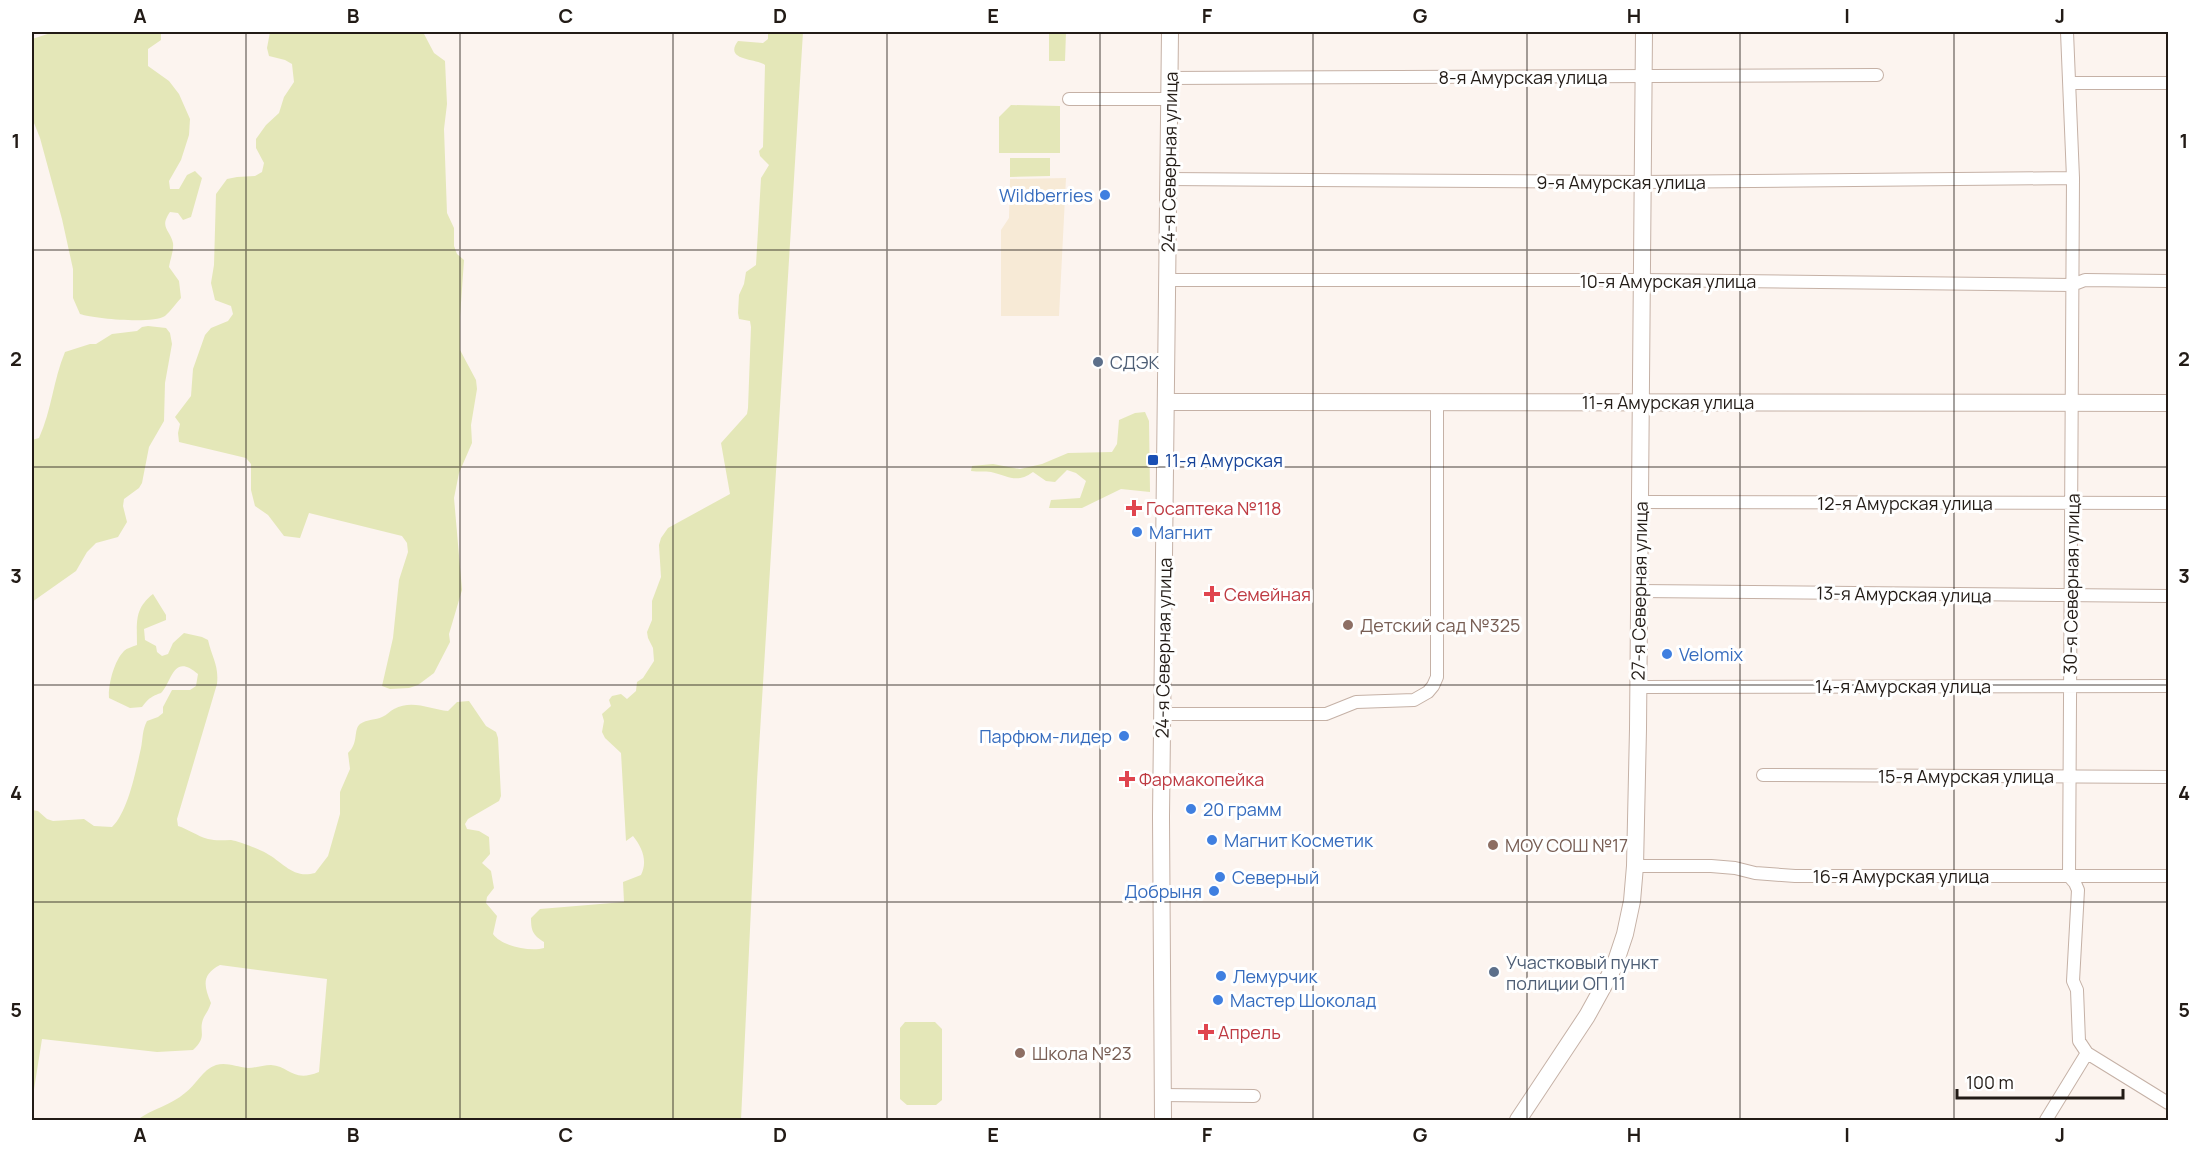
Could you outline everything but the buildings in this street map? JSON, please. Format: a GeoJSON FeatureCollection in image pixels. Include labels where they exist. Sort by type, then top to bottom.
{"type":"FeatureCollection","features":[{"type":"Feature","properties":{"kind":"street","name":"24-я Северная улица"},"geometry":{"type":"LineString","coordinates":[[1162,1120],[1161,817],[1170,32]]}},
{"type":"Feature","properties":{"kind":"street","name":"27-я Северная улица"},"geometry":{"type":"LineString","coordinates":[[1518,1120],[1587,1016],[1614,967],[1626,934],[1635,866],[1641,502],[1644,32]]}},
{"type":"Feature","properties":{"kind":"street","name":"30-я Северная улица"},"geometry":{"type":"LineString","coordinates":[[2067,32],[2073,178],[2069,876],[2078,890],[2073,981],[2078,998],[2079,1041],[2087,1053]]}},
{"type":"Feature","properties":{"kind":"street","name":"8-я Амурская улица"},"geometry":{"type":"LineString","coordinates":[[1169,78],[1876,75]]}},
{"type":"Feature","properties":{"kind":"street"},"geometry":{"type":"LineString","coordinates":[[2070,83],[2169,83]]}},
{"type":"Feature","properties":{"kind":"street"},"geometry":{"type":"LineString","coordinates":[[1069,99],[1169,99]]}},
{"type":"Feature","properties":{"kind":"street","name":"9-я Амурская улица"},"geometry":{"type":"LineString","coordinates":[[1168,179],[1643,182],[2073,178]]}},
{"type":"Feature","properties":{"kind":"street","name":"10-я Амурская улица"},"geometry":{"type":"LineString","coordinates":[[1167,280],[1642,280],[2072,285],[2085,280],[2169,281]]}},
{"type":"Feature","properties":{"kind":"street","name":"11-я Амурская улица"},"geometry":{"type":"LineString","coordinates":[[1167,402],[2169,403]]}},
{"type":"Feature","properties":{"kind":"street"},"geometry":{"type":"LineString","coordinates":[[1163,714],[1326,714],[1356,702],[1414,700],[1433,686],[1437,677],[1437,402]]}},
{"type":"Feature","properties":{"kind":"street","name":"12-я Амурская улица"},"geometry":{"type":"LineString","coordinates":[[1641,502],[2169,504]]}},
{"type":"Feature","properties":{"kind":"street","name":"13-я Амурская улица"},"geometry":{"type":"LineString","coordinates":[[1640,591],[2169,596]]}},
{"type":"Feature","properties":{"kind":"street","name":"14-я Амурская улица"},"geometry":{"type":"LineString","coordinates":[[1638,687],[2169,686]]}},
{"type":"Feature","properties":{"kind":"street","name":"15-я Амурская улица"},"geometry":{"type":"LineString","coordinates":[[1763,775],[2169,777]]}},
{"type":"Feature","properties":{"kind":"street","name":"16-я Амурская улица"},"geometry":{"type":"LineString","coordinates":[[1635,866],[1711,866],[1795,876],[2169,876]]}},
{"type":"Feature","properties":{"kind":"street"},"geometry":{"type":"LineString","coordinates":[[2046,1120],[2087,1053],[2169,1103]]}},
{"type":"Feature","properties":{"kind":"street"},"geometry":{"type":"LineString","coordinates":[[1162,1095],[1254,1096]]}},
{"type":"Feature","properties":{"kind":"shaded area"},"geometry":{"type":"Polygon","coordinates":[[[1066,178],[1059,316],[1001,316],[1001,230],[1009,218],[1010,179],[1066,178]]]}},
{"type":"Feature","properties":{"kind":"green space"},"geometry":{"type":"Polygon","coordinates":[[[54,32],[161,32],[161,40],[148,49],[148,66],[169,81],[179,94],[190,119],[189,135],[181,160],[169,181],[170,189],[179,189],[187,175],[195,171],[202,178],[191,217],[183,220],[178,213],[170,212],[165,222],[173,243],[169,267],[179,281],[181,298],[165,316],[137,320],[87,316],[80,314],[73,298],[73,269],[62,219],[40,138],[32,118],[32,39],[54,32]]]}},
{"type":"Feature","properties":{"kind":"green space"},"geometry":{"type":"Polygon","coordinates":[[[270,32],[423,32],[434,53],[445,61],[447,104],[444,129],[447,213],[454,228],[454,246],[457,254],[464,260],[460,350],[476,380],[477,389],[471,425],[472,443],[459,473],[454,498],[462,590],[449,634],[450,642],[434,673],[418,685],[409,688],[390,689],[382,686],[393,638],[399,580],[408,552],[407,543],[402,536],[309,513],[300,538],[284,536],[268,515],[255,506],[251,490],[251,464],[246,458],[179,442],[180,424],[175,417],[191,396],[193,369],[205,335],[211,328],[228,321],[233,314],[231,306],[215,300],[211,283],[214,265],[216,194],[227,179],[255,176],[262,172],[264,163],[256,148],[256,139],[279,113],[284,97],[294,82],[292,64],[269,56],[267,48],[270,32]]]}},
{"type":"Feature","properties":{"kind":"green space"},"geometry":{"type":"Polygon","coordinates":[[[768,32],[803,32],[757,781],[741,1120],[137,1120],[180,1097],[207,1070],[216,1065],[228,1064],[248,1068],[271,1065],[303,1076],[319,1072],[327,979],[220,965],[207,977],[206,986],[211,1003],[202,1022],[202,1037],[193,1050],[157,1052],[42,1039],[32,1102],[32,810],[38,811],[53,821],[84,819],[94,826],[112,827],[123,811],[131,790],[147,721],[163,713],[163,707],[172,690],[190,690],[196,686],[198,674],[183,666],[174,671],[161,693],[149,699],[142,707],[130,708],[109,698],[111,680],[120,655],[128,648],[137,645],[138,616],[142,605],[153,594],[166,615],[166,620],[144,629],[145,640],[156,646],[157,652],[162,656],[168,654],[173,643],[184,633],[202,637],[208,640],[217,672],[217,684],[177,819],[178,826],[208,839],[231,840],[254,847],[295,872],[315,873],[328,856],[340,814],[340,792],[350,769],[348,753],[354,745],[360,724],[382,717],[401,706],[414,705],[448,711],[457,702],[469,701],[486,726],[496,732],[498,738],[501,796],[499,801],[468,819],[465,824],[467,829],[479,831],[489,837],[490,854],[482,863],[491,871],[494,888],[487,897],[486,903],[497,916],[493,934],[502,942],[516,947],[544,948],[544,942],[535,935],[531,926],[531,918],[540,909],[624,902],[623,882],[641,875],[644,859],[633,836],[626,841],[621,753],[605,738],[602,732],[604,721],[602,714],[611,706],[609,700],[612,696],[621,694],[627,699],[636,691],[637,682],[643,678],[654,661],[653,648],[647,632],[652,620],[652,601],[661,577],[659,545],[661,538],[668,528],[730,494],[721,443],[747,414],[751,327],[750,321],[739,319],[739,295],[746,272],[756,265],[761,178],[769,165],[760,156],[759,151],[763,147],[765,65],[738,56],[735,47],[738,41],[763,43],[768,39],[768,32]]]}},
{"type":"Feature","properties":{"kind":"green space"},"geometry":{"type":"Polygon","coordinates":[[[1034,32],[1066,32],[1065,61],[1049,61],[1049,33],[1034,32]]]}},
{"type":"Feature","properties":{"kind":"green space"},"geometry":{"type":"Polygon","coordinates":[[[1011,105],[1060,106],[1060,153],[999,153],[999,117],[1011,105]]]}},
{"type":"Feature","properties":{"kind":"green space"},"geometry":{"type":"Polygon","coordinates":[[[1010,158],[1050,158],[1050,176],[1010,177],[1010,158]]]}},
{"type":"Feature","properties":{"kind":"green space"},"geometry":{"type":"Polygon","coordinates":[[[148,326],[166,328],[170,333],[172,344],[165,383],[164,421],[149,447],[142,483],[124,499],[123,506],[127,522],[118,537],[96,543],[87,552],[76,571],[32,602],[32,440],[39,438],[65,352],[96,344],[112,334],[137,331],[148,326]]]}},
{"type":"Feature","properties":{"kind":"green space"},"geometry":{"type":"Polygon","coordinates":[[[1145,412],[1149,421],[1150,492],[1121,489],[1082,508],[1049,508],[1051,500],[1080,498],[1086,481],[1076,473],[1067,470],[1055,482],[1046,481],[1033,472],[1017,478],[991,472],[971,471],[972,466],[993,464],[1020,469],[1042,464],[1068,453],[1112,452],[1117,444],[1119,420],[1135,413],[1145,412]]]}},
{"type":"Feature","properties":{"kind":"green space"},"geometry":{"type":"Polygon","coordinates":[[[905,1022],[935,1022],[942,1029],[942,1100],[936,1105],[907,1105],[900,1099],[900,1028],[905,1022]]]}},
{"type":"Feature","properties":{"kind":"place","name":"Wildberries"},"geometry":{"type":"Point","coordinates":[1105,195]}},
{"type":"Feature","properties":{"kind":"place","name":"СДЭК"},"geometry":{"type":"Point","coordinates":[1098,362]}},
{"type":"Feature","properties":{"kind":"place","name":"11-я Амурская"},"geometry":{"type":"Point","coordinates":[1153,460]}},
{"type":"Feature","properties":{"kind":"place","name":"Госаптека №118"},"geometry":{"type":"Point","coordinates":[1134,508]}},
{"type":"Feature","properties":{"kind":"place","name":"Магнит"},"geometry":{"type":"Point","coordinates":[1137,532]}},
{"type":"Feature","properties":{"kind":"place","name":"Семейная"},"geometry":{"type":"Point","coordinates":[1212,594]}},
{"type":"Feature","properties":{"kind":"place","name":"Детский сад №325"},"geometry":{"type":"Point","coordinates":[1348,625]}},
{"type":"Feature","properties":{"kind":"place","name":"Velomix"},"geometry":{"type":"Point","coordinates":[1667,654]}},
{"type":"Feature","properties":{"kind":"place","name":"Парфюм-лидер"},"geometry":{"type":"Point","coordinates":[1124,736]}},
{"type":"Feature","properties":{"kind":"place","name":"Фармакопейка"},"geometry":{"type":"Point","coordinates":[1127,779]}},
{"type":"Feature","properties":{"kind":"place","name":"20 грамм"},"geometry":{"type":"Point","coordinates":[1191,809]}},
{"type":"Feature","properties":{"kind":"place","name":"Магнит Косметик"},"geometry":{"type":"Point","coordinates":[1212,840]}},
{"type":"Feature","properties":{"kind":"place","name":"МОУ СОШ №17"},"geometry":{"type":"Point","coordinates":[1493,845]}},
{"type":"Feature","properties":{"kind":"place","name":"Северный"},"geometry":{"type":"Point","coordinates":[1220,877]}},
{"type":"Feature","properties":{"kind":"place","name":"Добрыня"},"geometry":{"type":"Point","coordinates":[1214,891]}},
{"type":"Feature","properties":{"kind":"place","name":"Участковый пункт полиции ОП 11"},"geometry":{"type":"Point","coordinates":[1494,972]}},
{"type":"Feature","properties":{"kind":"place","name":"Лемурчик"},"geometry":{"type":"Point","coordinates":[1221,976]}},
{"type":"Feature","properties":{"kind":"place","name":"Мастер Шоколад"},"geometry":{"type":"Point","coordinates":[1218,1000]}},
{"type":"Feature","properties":{"kind":"place","name":"Апрель"},"geometry":{"type":"Point","coordinates":[1206,1032]}},
{"type":"Feature","properties":{"kind":"place","name":"Школа №23"},"geometry":{"type":"Point","coordinates":[1020,1053]}}]}
